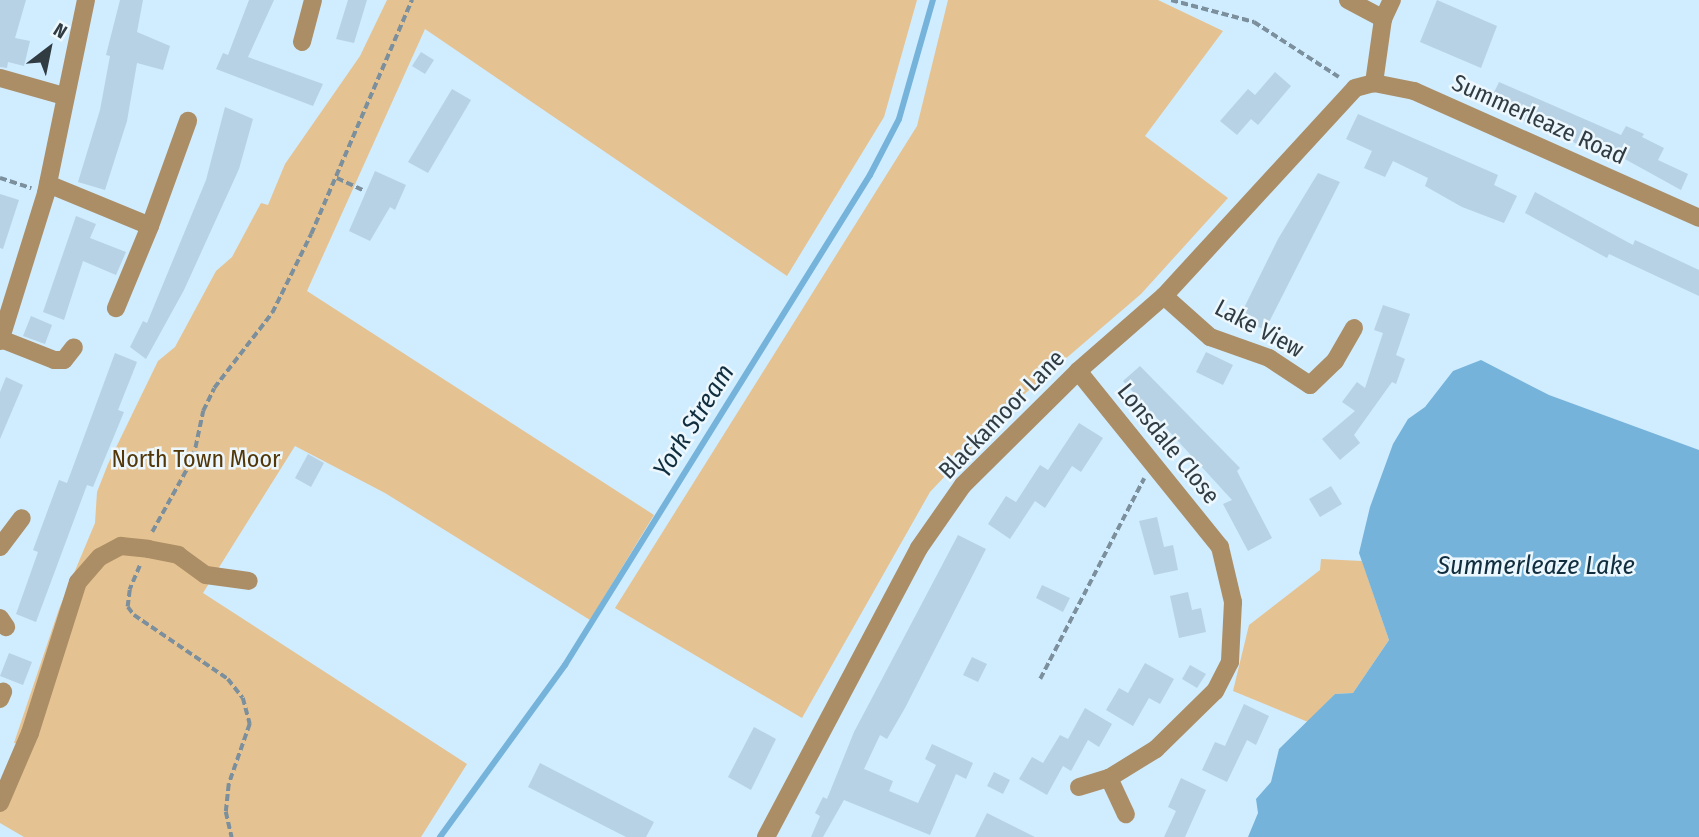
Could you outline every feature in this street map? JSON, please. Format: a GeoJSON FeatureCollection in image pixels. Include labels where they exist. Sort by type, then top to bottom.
{"type":"FeatureCollection","features":[{"type":"Feature","properties":{"kind":"street"},"geometry":{"type":"LineString","coordinates":[[74,347],[64,360],[54,360],[0,340],[47,188],[86,0]]}},
{"type":"Feature","properties":{"kind":"street"},"geometry":{"type":"LineString","coordinates":[[302,42],[313,0]]}},
{"type":"Feature","properties":{"kind":"street"},"geometry":{"type":"LineString","coordinates":[[1348,0],[1383,19]]}},
{"type":"Feature","properties":{"kind":"street"},"geometry":{"type":"LineString","coordinates":[[1374,83],[1383,19],[1392,0]]}},
{"type":"Feature","properties":{"kind":"street"},"geometry":{"type":"LineString","coordinates":[[0,78],[64,96]]}},
{"type":"Feature","properties":{"kind":"street","name":"Summerleaze Road"},"geometry":{"type":"LineString","coordinates":[[1355,88],[1374,83],[1414,91],[1699,218]]}},
{"type":"Feature","properties":{"kind":"street","name":"Blackamoor Lane"},"geometry":{"type":"LineString","coordinates":[[766,837],[919,548],[963,485],[1078,371],[1164,296],[1355,88]]}},
{"type":"Feature","properties":{"kind":"street"},"geometry":{"type":"LineString","coordinates":[[116,308],[150,226],[188,121]]}},
{"type":"Feature","properties":{"kind":"street"},"geometry":{"type":"LineString","coordinates":[[47,188],[150,226]]}},
{"type":"Feature","properties":{"kind":"street","name":"Lake View"},"geometry":{"type":"LineString","coordinates":[[1164,296],[1210,337],[1269,358],[1310,385],[1335,361],[1354,328]]}},
{"type":"Feature","properties":{"kind":"street","name":"Lonsdale Close"},"geometry":{"type":"LineString","coordinates":[[1078,371],[1220,547],[1233,602],[1230,662],[1193,717],[1156,749],[1109,778]]}},
{"type":"Feature","properties":{"kind":"street"},"geometry":{"type":"LineString","coordinates":[[0,547],[22,517]]}},
{"type":"Feature","properties":{"kind":"street"},"geometry":{"type":"LineString","coordinates":[[0,803],[30,733],[78,582],[100,557],[121,546],[148,549],[178,555],[206,575],[249,581]]}},
{"type":"Feature","properties":{"kind":"street"},"geometry":{"type":"LineString","coordinates":[[1079,787],[1109,778],[1126,814]]}},
{"type":"Feature","properties":{"kind":"path"},"geometry":{"type":"LineString","coordinates":[[232,837],[226,812],[229,784],[250,724],[243,698],[228,679],[128,607],[130,590],[153,531],[193,458],[203,411],[214,388],[272,313],[337,178],[412,0]]}},
{"type":"Feature","properties":{"kind":"path"},"geometry":{"type":"LineString","coordinates":[[1171,0],[1254,23],[1355,88]]}},
{"type":"Feature","properties":{"kind":"path"},"geometry":{"type":"LineString","coordinates":[[0,178],[47,188]]}},
{"type":"Feature","properties":{"kind":"path"},"geometry":{"type":"LineString","coordinates":[[337,178],[365,191]]}},
{"type":"Feature","properties":{"kind":"path"},"geometry":{"type":"LineString","coordinates":[[1040,679],[1138,484],[1155,467]]}},
{"type":"Feature","properties":{"kind":"green space","name":"North Town Moor"},"geometry":{"type":"Polygon","coordinates":[[[387,0],[917,0],[884,117],[787,276],[425,29],[307,291],[654,515],[590,620],[385,493],[295,446],[203,593],[467,764],[421,837],[24,837],[0,823],[0,786],[20,744],[14,743],[59,609],[95,523],[97,492],[108,464],[158,361],[175,347],[216,271],[232,257],[261,203],[268,205],[285,164],[360,56],[387,0]]]}},
{"type":"Feature","properties":{"kind":"green space"},"geometry":{"type":"Polygon","coordinates":[[[948,0],[1158,0],[1223,31],[1145,136],[1228,198],[1141,294],[1014,403],[930,492],[802,718],[615,608],[917,126],[948,0]]]}},
{"type":"Feature","properties":{"kind":"green space"},"geometry":{"type":"Polygon","coordinates":[[[1321,559],[1362,561],[1389,640],[1353,693],[1335,694],[1308,722],[1233,691],[1249,625],[1320,570],[1321,559]]]}},
{"type":"Feature","properties":{"kind":"water","name":"Summerleaze Lake"},"geometry":{"type":"Polygon","coordinates":[[[1481,360],[1549,395],[1699,450],[1699,837],[1248,837],[1258,813],[1256,799],[1271,782],[1279,749],[1335,694],[1353,693],[1389,640],[1359,553],[1370,507],[1393,444],[1408,419],[1425,407],[1453,371],[1481,360]]]}},
{"type":"Feature","properties":{"kind":"building"},"geometry":{"type":"Polygon","coordinates":[[[0,0],[26,0],[15,38],[30,41],[24,66],[8,62],[7,68],[0,67],[0,0]]]}},
{"type":"Feature","properties":{"kind":"building"},"geometry":{"type":"Polygon","coordinates":[[[120,0],[143,0],[137,32],[170,46],[163,70],[137,63],[127,121],[105,190],[78,182],[100,110],[110,56],[106,55],[120,0]]]}},
{"type":"Feature","properties":{"kind":"building"},"geometry":{"type":"Polygon","coordinates":[[[249,0],[274,0],[248,57],[323,84],[313,106],[216,69],[223,53],[228,55],[249,0]]]}},
{"type":"Feature","properties":{"kind":"building"},"geometry":{"type":"Polygon","coordinates":[[[348,0],[367,0],[354,43],[336,39],[348,0]]]}},
{"type":"Feature","properties":{"kind":"building"},"geometry":{"type":"Polygon","coordinates":[[[1437,0],[1497,26],[1481,68],[1420,42],[1437,0]]]}},
{"type":"Feature","properties":{"kind":"building"},"geometry":{"type":"Polygon","coordinates":[[[421,52],[434,60],[425,74],[412,66],[421,52]]]}},
{"type":"Feature","properties":{"kind":"building"},"geometry":{"type":"Polygon","coordinates":[[[1275,72],[1291,86],[1258,125],[1251,119],[1237,135],[1220,121],[1248,89],[1255,95],[1275,72]]]}},
{"type":"Feature","properties":{"kind":"building"},"geometry":{"type":"Polygon","coordinates":[[[1499,82],[1621,135],[1626,126],[1644,134],[1642,137],[1664,148],[1658,160],[1688,174],[1681,190],[1603,147],[1600,154],[1488,105],[1499,82]]]}},
{"type":"Feature","properties":{"kind":"building"},"geometry":{"type":"Polygon","coordinates":[[[452,89],[471,100],[428,173],[408,162],[452,89]]]}},
{"type":"Feature","properties":{"kind":"building"},"geometry":{"type":"Polygon","coordinates":[[[225,107],[253,119],[239,169],[184,290],[146,359],[130,347],[143,321],[147,323],[206,180],[225,107]]]}},
{"type":"Feature","properties":{"kind":"building"},"geometry":{"type":"Polygon","coordinates":[[[1358,114],[1498,175],[1494,185],[1517,196],[1504,223],[1462,207],[1425,186],[1428,178],[1393,161],[1385,177],[1364,168],[1372,151],[1346,139],[1358,114]]]}},
{"type":"Feature","properties":{"kind":"building"},"geometry":{"type":"Polygon","coordinates":[[[375,171],[406,185],[395,210],[390,207],[370,241],[349,231],[375,171]]]}},
{"type":"Feature","properties":{"kind":"building"},"geometry":{"type":"Polygon","coordinates":[[[1318,173],[1340,182],[1265,330],[1239,318],[1278,239],[1318,173]]]}},
{"type":"Feature","properties":{"kind":"building"},"geometry":{"type":"Polygon","coordinates":[[[1535,192],[1633,245],[1635,240],[1699,270],[1699,296],[1609,254],[1607,258],[1525,213],[1535,192]]]}},
{"type":"Feature","properties":{"kind":"building"},"geometry":{"type":"Polygon","coordinates":[[[0,194],[19,200],[3,249],[0,248],[0,194]]]}},
{"type":"Feature","properties":{"kind":"building"},"geometry":{"type":"Polygon","coordinates":[[[76,216],[96,224],[90,238],[126,252],[116,275],[83,261],[64,320],[43,312],[76,216]]]}},
{"type":"Feature","properties":{"kind":"building"},"geometry":{"type":"Polygon","coordinates":[[[1383,305],[1410,314],[1396,355],[1405,359],[1396,384],[1392,382],[1354,435],[1360,443],[1340,460],[1322,439],[1355,411],[1342,402],[1357,382],[1365,388],[1383,333],[1374,330],[1383,305]]]}},
{"type":"Feature","properties":{"kind":"building"},"geometry":{"type":"Polygon","coordinates":[[[31,316],[52,325],[45,344],[23,336],[31,316]]]}},
{"type":"Feature","properties":{"kind":"building"},"geometry":{"type":"Polygon","coordinates":[[[1206,352],[1233,365],[1223,385],[1196,372],[1206,352]]]}},
{"type":"Feature","properties":{"kind":"building"},"geometry":{"type":"Polygon","coordinates":[[[115,353],[137,362],[118,410],[124,412],[93,487],[87,485],[36,622],[16,614],[38,552],[33,550],[59,480],[67,483],[115,353]]]}},
{"type":"Feature","properties":{"kind":"building"},"geometry":{"type":"Polygon","coordinates":[[[1140,366],[1240,468],[1237,471],[1272,538],[1248,551],[1223,504],[1232,500],[1123,381],[1140,366]]]}},
{"type":"Feature","properties":{"kind":"building"},"geometry":{"type":"Polygon","coordinates":[[[6,377],[23,385],[0,439],[0,392],[6,377]]]}},
{"type":"Feature","properties":{"kind":"building"},"geometry":{"type":"Polygon","coordinates":[[[1079,423],[1103,438],[1081,472],[1072,466],[1045,508],[1035,501],[1010,539],[988,524],[1006,496],[1016,502],[1040,465],[1048,470],[1079,423]]]}},
{"type":"Feature","properties":{"kind":"building"},"geometry":{"type":"Polygon","coordinates":[[[308,454],[324,463],[311,487],[295,478],[308,454]]]}},
{"type":"Feature","properties":{"kind":"building"},"geometry":{"type":"Polygon","coordinates":[[[1331,486],[1342,504],[1320,517],[1309,499],[1331,486]]]}},
{"type":"Feature","properties":{"kind":"building"},"geometry":{"type":"Polygon","coordinates":[[[1157,517],[1164,547],[1173,545],[1178,570],[1154,575],[1139,521],[1157,517]]]}},
{"type":"Feature","properties":{"kind":"building"},"geometry":{"type":"Polygon","coordinates":[[[958,535],[986,549],[905,708],[887,739],[880,735],[864,769],[893,781],[889,791],[918,803],[936,765],[925,759],[932,744],[973,763],[966,779],[956,774],[930,835],[844,800],[823,837],[811,837],[820,816],[815,813],[823,797],[827,799],[854,732],[958,535]]]}},
{"type":"Feature","properties":{"kind":"building"},"geometry":{"type":"Polygon","coordinates":[[[1042,585],[1070,598],[1063,612],[1036,598],[1042,585]]]}},
{"type":"Feature","properties":{"kind":"building"},"geometry":{"type":"Polygon","coordinates":[[[1188,592],[1192,610],[1201,608],[1206,632],[1179,638],[1170,596],[1188,592]]]}},
{"type":"Feature","properties":{"kind":"building"},"geometry":{"type":"Polygon","coordinates":[[[9,653],[32,662],[23,685],[0,676],[9,653]]]}},
{"type":"Feature","properties":{"kind":"building"},"geometry":{"type":"Polygon","coordinates":[[[972,657],[987,664],[978,682],[963,675],[972,657]]]}},
{"type":"Feature","properties":{"kind":"building"},"geometry":{"type":"Polygon","coordinates":[[[1145,663],[1174,679],[1160,704],[1149,698],[1133,726],[1106,710],[1119,688],[1128,693],[1145,663]]]}},
{"type":"Feature","properties":{"kind":"building"},"geometry":{"type":"Polygon","coordinates":[[[1190,665],[1206,674],[1197,688],[1182,679],[1190,665]]]}},
{"type":"Feature","properties":{"kind":"building"},"geometry":{"type":"Polygon","coordinates":[[[1244,704],[1269,716],[1256,745],[1247,740],[1227,782],[1202,770],[1215,742],[1225,746],[1244,704]]]}},
{"type":"Feature","properties":{"kind":"building"},"geometry":{"type":"Polygon","coordinates":[[[1085,708],[1112,724],[1099,747],[1088,740],[1071,771],[1063,766],[1047,795],[1019,779],[1032,757],[1043,763],[1060,735],[1068,739],[1085,708]]]}},
{"type":"Feature","properties":{"kind":"building"},"geometry":{"type":"Polygon","coordinates":[[[754,727],[776,739],[751,790],[728,777],[754,727]]]}},
{"type":"Feature","properties":{"kind":"building"},"geometry":{"type":"Polygon","coordinates":[[[540,763],[654,822],[646,837],[626,837],[528,787],[540,763]]]}},
{"type":"Feature","properties":{"kind":"building"},"geometry":{"type":"Polygon","coordinates":[[[994,772],[1010,780],[1003,794],[987,786],[994,772]]]}},
{"type":"Feature","properties":{"kind":"building"},"geometry":{"type":"Polygon","coordinates":[[[1181,778],[1206,790],[1185,837],[1164,837],[1176,811],[1168,807],[1181,778]]]}},
{"type":"Feature","properties":{"kind":"building"},"geometry":{"type":"Polygon","coordinates":[[[987,813],[1035,837],[975,837],[987,813]]]}},
{"type":"Feature","properties":{"kind":"waterway","name":"York Stream"},"geometry":{"type":"LineString","coordinates":[[440,837],[565,665],[870,175],[899,119],[933,0]]}}]}
